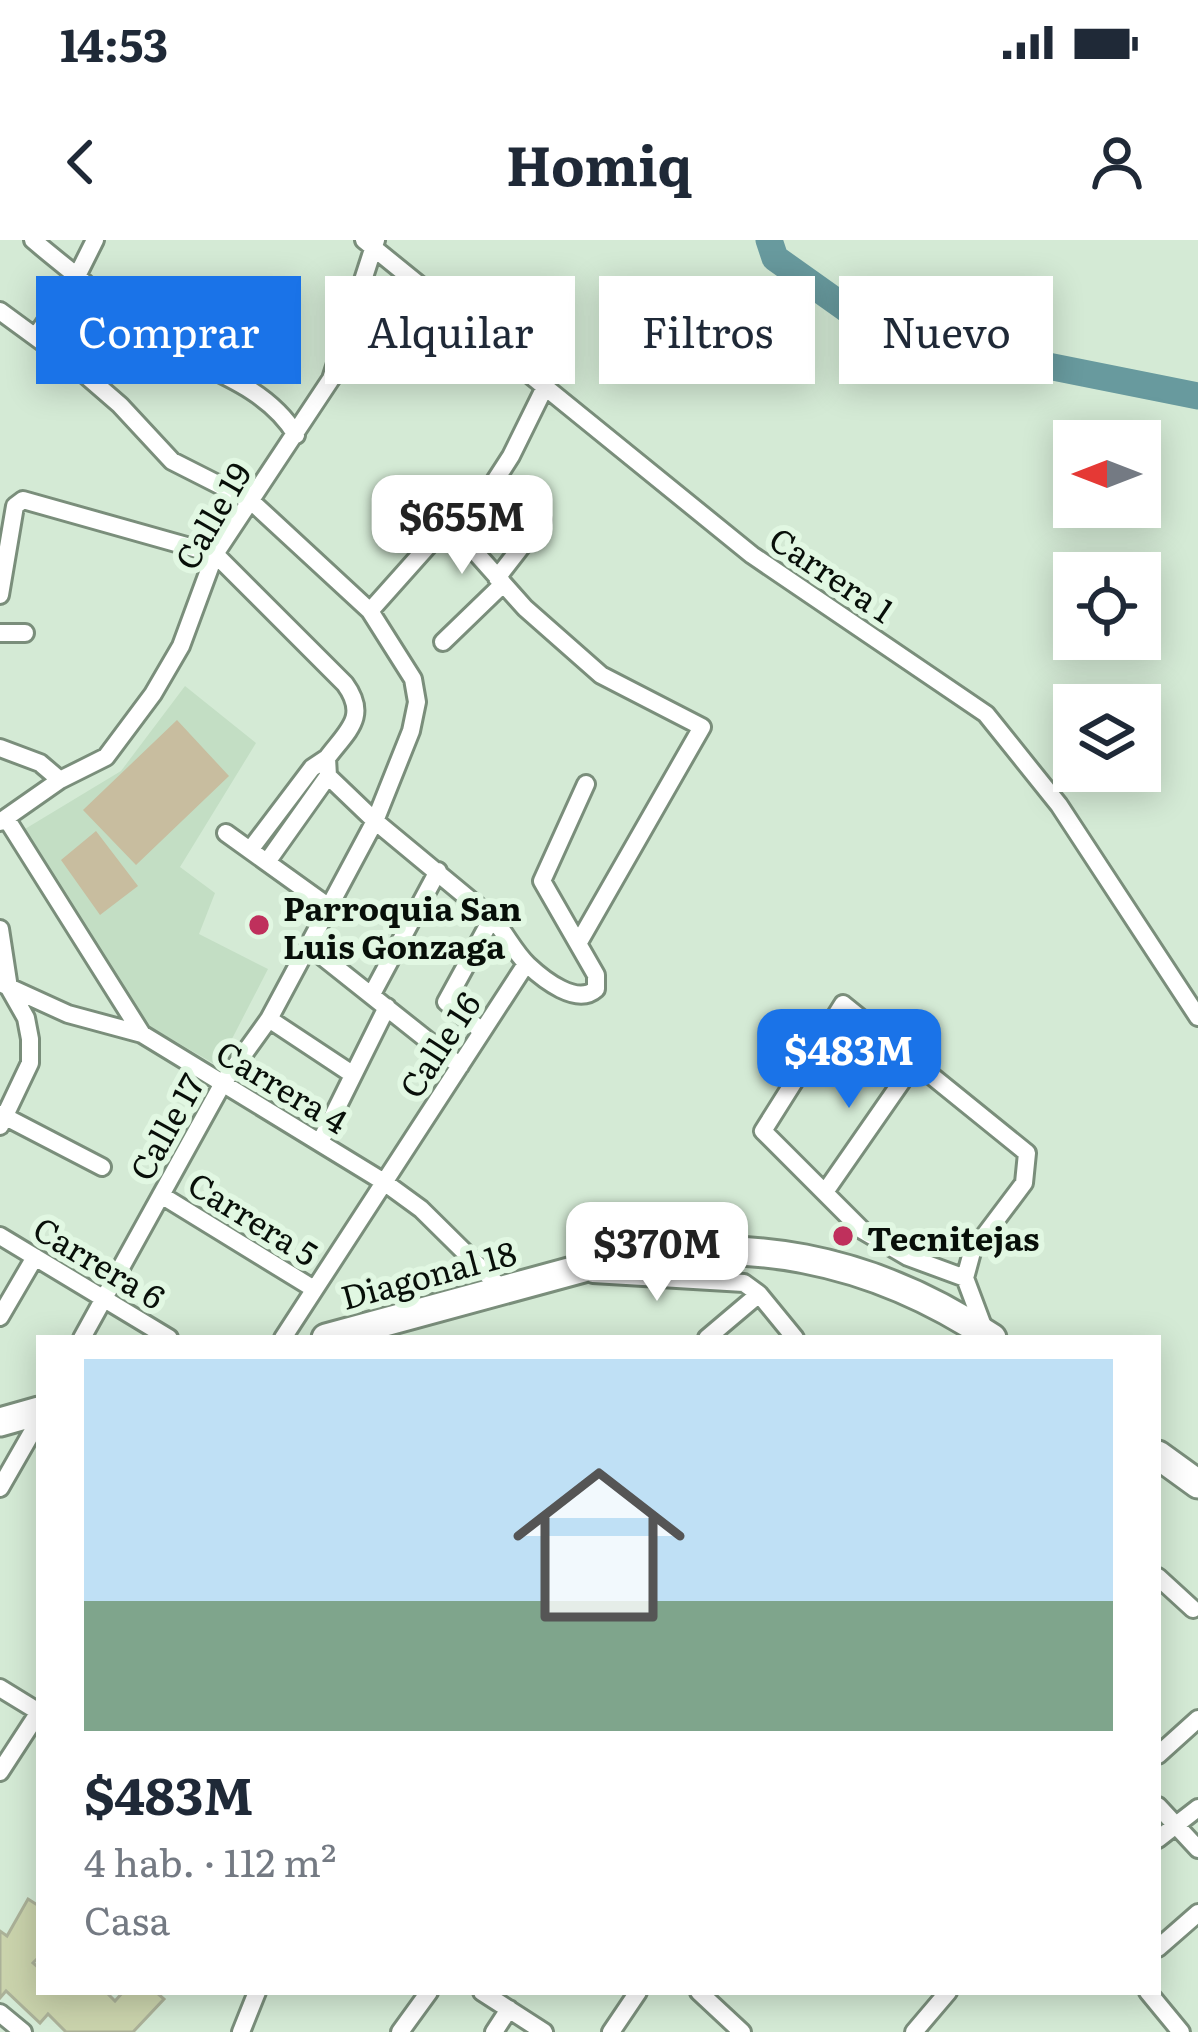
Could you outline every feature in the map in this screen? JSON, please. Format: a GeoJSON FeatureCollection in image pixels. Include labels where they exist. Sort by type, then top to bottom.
{"type":"FeatureCollection","features":[{"type":"Feature","properties":{"kind":"main road","name":"Diagonal 18"},"geometry":{"type":"LineString","coordinates":[[337,1335],[618,1259],[668,1252],[761,1251],[867,1274],[928,1300],[987,1335]]}},
{"type":"Feature","properties":{"kind":"main road"},"geometry":{"type":"LineString","coordinates":[[0,1422],[36,1416]]}},
{"type":"Feature","properties":{"kind":"main road"},"geometry":{"type":"LineString","coordinates":[[1161,1457],[1198,1484]]}},
{"type":"Feature","properties":{"kind":"street"},"geometry":{"type":"LineString","coordinates":[[33,240],[77,276],[95,240]]}},
{"type":"Feature","properties":{"kind":"street","name":"Carrera 1"},"geometry":{"type":"LineString","coordinates":[[372,242],[752,555],[986,714],[1059,806],[1198,1017]]}},
{"type":"Feature","properties":{"kind":"street","name":"Calle 19"},"geometry":{"type":"LineString","coordinates":[[3,820],[60,780],[106,757],[153,694],[181,646],[215,554],[331,379],[372,242]]}},
{"type":"Feature","properties":{"kind":"street","name":"Calle 17"},"geometry":{"type":"LineString","coordinates":[[0,311],[36,336]]}},
{"type":"Feature","properties":{"kind":"street","name":"Calle 17"},"geometry":{"type":"LineString","coordinates":[[84,1335],[223,1083],[269,1019],[309,946],[375,820],[411,731],[417,702],[413,680],[370,611],[251,501],[172,461],[94,384]]}},
{"type":"Feature","properties":{"kind":"street"},"geometry":{"type":"LineString","coordinates":[[239,384],[260,394],[296,434]]}},
{"type":"Feature","properties":{"kind":"street"},"geometry":{"type":"LineString","coordinates":[[460,535],[511,456],[545,386]]}},
{"type":"Feature","properties":{"kind":"street"},"geometry":{"type":"LineString","coordinates":[[0,596],[15,506],[23,500],[215,554],[354,696],[354,723],[267,862]]}},
{"type":"Feature","properties":{"kind":"street"},"geometry":{"type":"LineString","coordinates":[[442,641],[500,581],[542,520]]}},
{"type":"Feature","properties":{"kind":"street"},"geometry":{"type":"LineString","coordinates":[[370,611],[436,537],[447,532],[460,535],[525,608],[601,675],[702,727],[579,942]]}},
{"type":"Feature","properties":{"kind":"street"},"geometry":{"type":"LineString","coordinates":[[0,633],[25,633]]}},
{"type":"Feature","properties":{"kind":"street"},"geometry":{"type":"LineString","coordinates":[[0,748],[40,763],[60,780]]}},
{"type":"Feature","properties":{"kind":"street"},"geometry":{"type":"LineString","coordinates":[[250,850],[312,768],[327,768],[375,820],[492,918],[526,964],[567,992],[590,995],[596,989],[596,975],[542,881],[586,784]]}},
{"type":"Feature","properties":{"kind":"street"},"geometry":{"type":"LineString","coordinates":[[3,820],[142,1034]]}},
{"type":"Feature","properties":{"kind":"street"},"geometry":{"type":"LineString","coordinates":[[226,833],[329,907]]}},
{"type":"Feature","properties":{"kind":"street"},"geometry":{"type":"LineString","coordinates":[[372,994],[438,871]]}},
{"type":"Feature","properties":{"kind":"street"},"geometry":{"type":"LineString","coordinates":[[482,1031],[446,1002],[492,918]]}},
{"type":"Feature","properties":{"kind":"street"},"geometry":{"type":"LineString","coordinates":[[0,928],[5,986],[26,1018],[30,1039],[30,1063],[2,1119],[102,1167]]}},
{"type":"Feature","properties":{"kind":"street"},"geometry":{"type":"LineString","coordinates":[[309,946],[460,1066]]}},
{"type":"Feature","properties":{"kind":"street","name":"Calle 16"},"geometry":{"type":"LineString","coordinates":[[285,1335],[526,964]]}},
{"type":"Feature","properties":{"kind":"street","name":"Carrera 4"},"geometry":{"type":"LineString","coordinates":[[5,986],[68,1013],[142,1034],[320,1142],[421,1209],[504,1291]]}},
{"type":"Feature","properties":{"kind":"street"},"geometry":{"type":"LineString","coordinates":[[965,1278],[908,1257],[862,1230],[763,1131],[843,1004],[1027,1153],[1024,1184],[972,1252],[965,1278],[989,1335]]}},
{"type":"Feature","properties":{"kind":"street"},"geometry":{"type":"LineString","coordinates":[[320,1142],[387,1007]]}},
{"type":"Feature","properties":{"kind":"street"},"geometry":{"type":"LineString","coordinates":[[269,1019],[352,1075]]}},
{"type":"Feature","properties":{"kind":"street"},"geometry":{"type":"LineString","coordinates":[[825,1192],[916,1061]]}},
{"type":"Feature","properties":{"kind":"street","name":"Carrera 5"},"geometry":{"type":"LineString","coordinates":[[161,1195],[314,1289]]}},
{"type":"Feature","properties":{"kind":"street","name":"Carrera 6"},"geometry":{"type":"LineString","coordinates":[[0,1236],[164,1335]]}},
{"type":"Feature","properties":{"kind":"street"},"geometry":{"type":"LineString","coordinates":[[0,1317],[35,1257]]}},
{"type":"Feature","properties":{"kind":"street"},"geometry":{"type":"LineString","coordinates":[[569,1272],[744,1283],[793,1335]]}},
{"type":"Feature","properties":{"kind":"street"},"geometry":{"type":"LineString","coordinates":[[710,1335],[759,1294]]}},
{"type":"Feature","properties":{"kind":"street"},"geometry":{"type":"LineString","coordinates":[[0,1488],[36,1422]]}},
{"type":"Feature","properties":{"kind":"street"},"geometry":{"type":"LineString","coordinates":[[24,1447],[36,1457]]}},
{"type":"Feature","properties":{"kind":"street"},"geometry":{"type":"LineString","coordinates":[[1161,1580],[1192,1609]]}},
{"type":"Feature","properties":{"kind":"street"},"geometry":{"type":"LineString","coordinates":[[0,1688],[36,1710]]}},
{"type":"Feature","properties":{"kind":"street"},"geometry":{"type":"LineString","coordinates":[[0,1772],[36,1717]]}},
{"type":"Feature","properties":{"kind":"street"},"geometry":{"type":"LineString","coordinates":[[1161,1752],[1198,1720]]}},
{"type":"Feature","properties":{"kind":"street"},"geometry":{"type":"LineString","coordinates":[[1161,1837],[1198,1808]]}},
{"type":"Feature","properties":{"kind":"street"},"geometry":{"type":"LineString","coordinates":[[1161,1809],[1198,1850]]}},
{"type":"Feature","properties":{"kind":"street"},"geometry":{"type":"LineString","coordinates":[[1161,1945],[1198,1913]]}},
{"type":"Feature","properties":{"kind":"street"},"geometry":{"type":"LineString","coordinates":[[241,2032],[256,1995]]}},
{"type":"Feature","properties":{"kind":"street"},"geometry":{"type":"LineString","coordinates":[[400,2032],[427,1995]]}},
{"type":"Feature","properties":{"kind":"street"},"geometry":{"type":"LineString","coordinates":[[487,1995],[544,2032]]}},
{"type":"Feature","properties":{"kind":"street"},"geometry":{"type":"LineString","coordinates":[[610,2032],[636,1995]]}},
{"type":"Feature","properties":{"kind":"street"},"geometry":{"type":"LineString","coordinates":[[702,1995],[742,2032]]}},
{"type":"Feature","properties":{"kind":"street"},"geometry":{"type":"LineString","coordinates":[[914,2032],[945,1995]]}},
{"type":"Feature","properties":{"kind":"street"},"geometry":{"type":"LineString","coordinates":[[1150,1995],[1181,2032]]}},
{"type":"Feature","properties":{"kind":"street"},"geometry":{"type":"LineString","coordinates":[[494,2032],[509,2009]]}},
{"type":"Feature","properties":{"kind":"street"},"geometry":{"type":"LineString","coordinates":[[0,2013],[22,2032]]}},
{"type":"Feature","properties":{"kind":"shaded area"},"geometry":{"type":"Polygon","coordinates":[[[185,686],[256,743],[180,867],[215,893],[199,934],[268,969],[218,1066],[145,1024],[25,829],[121,771],[185,686]]]}},
{"type":"Feature","properties":{"kind":"shaded area"},"geometry":{"type":"Polygon","coordinates":[[[177,720],[229,776],[136,865],[83,810],[177,720]]]}},
{"type":"Feature","properties":{"kind":"shaded area"},"geometry":{"type":"Polygon","coordinates":[[[96,831],[138,886],[100,915],[61,860],[96,831]]]}},
{"type":"Feature","properties":{"kind":"building"},"geometry":{"type":"Polygon","coordinates":[[[28,1899],[36,1904],[36,1995],[109,1995],[115,2001],[120,1995],[159,1995],[164,1999],[133,2032],[66,2032],[48,2014],[40,2023],[6,1991],[0,1998],[0,1931],[7,1936],[28,1899]]]}},
{"type":"Feature","properties":{"kind":"waterway"},"geometry":{"type":"LineString","coordinates":[[769,240],[775,258],[851,312],[1033,363],[1198,396]]}},
{"type":"Feature","properties":{"kind":"place","name":"Parroquia San Luis Gonzaga"},"geometry":{"type":"Point","coordinates":[259,925]}},
{"type":"Feature","properties":{"kind":"place","name":"Tecnitejas"},"geometry":{"type":"Point","coordinates":[843,1236]}}]}
